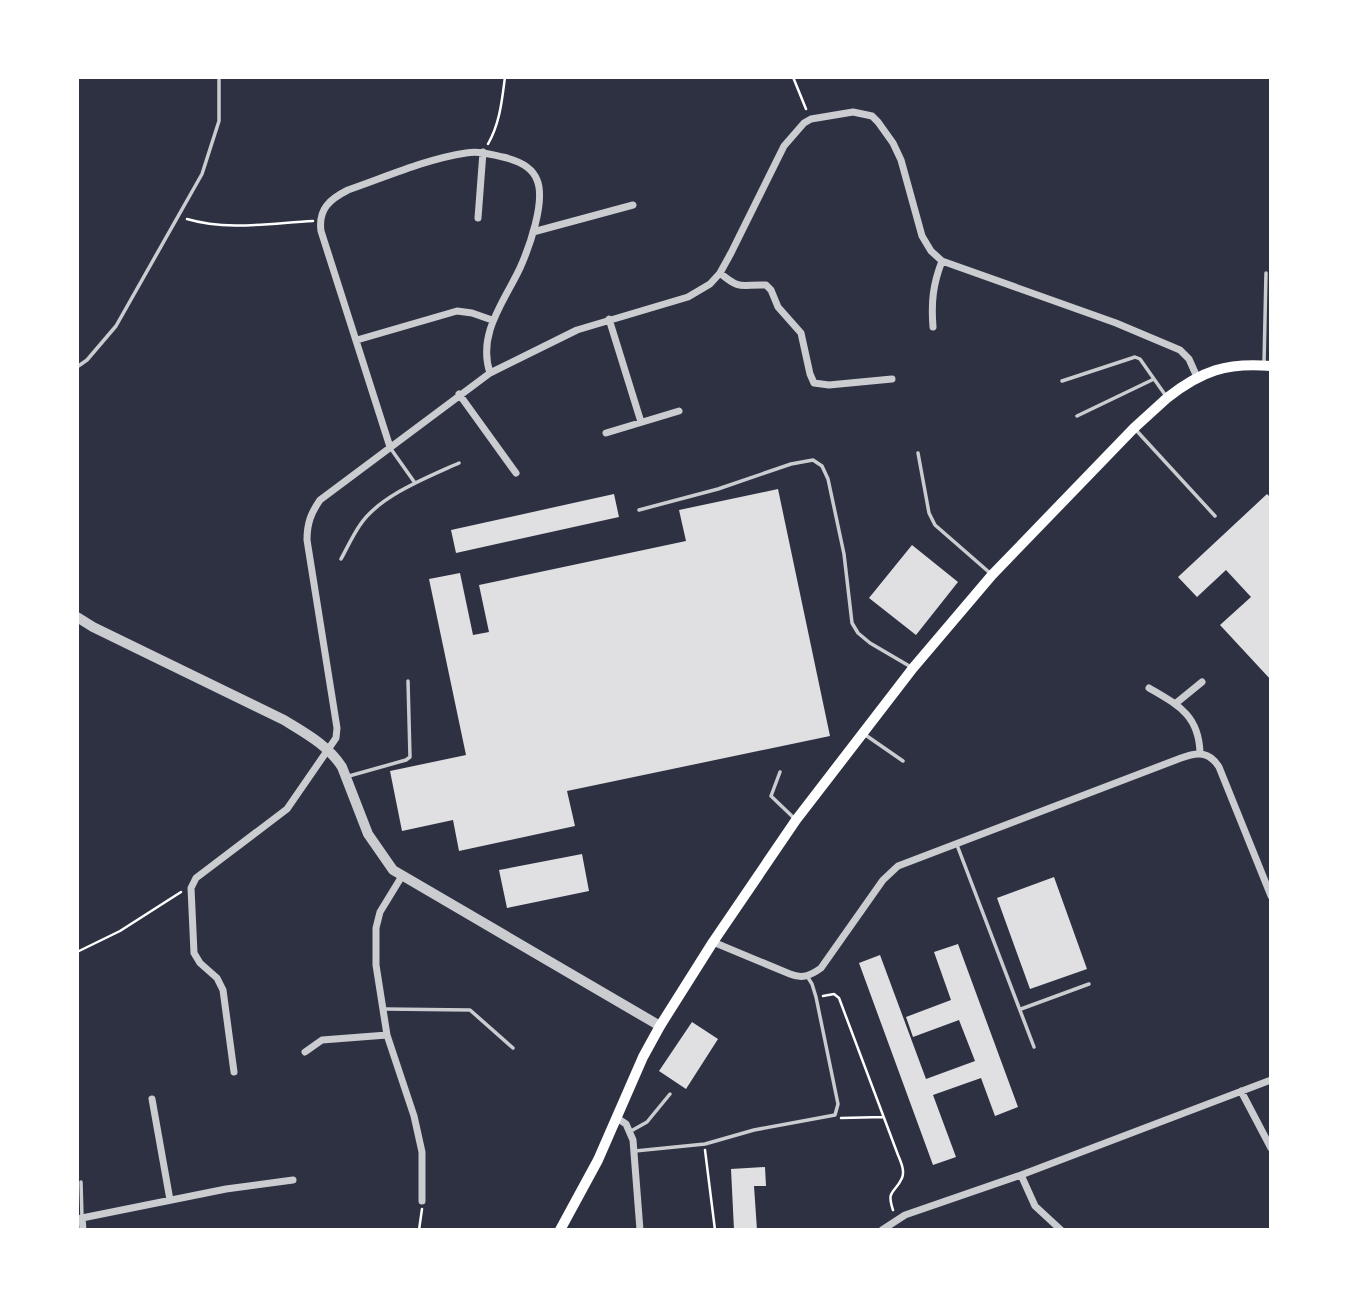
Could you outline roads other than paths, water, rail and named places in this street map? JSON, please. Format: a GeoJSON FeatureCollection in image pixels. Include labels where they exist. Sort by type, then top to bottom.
{"type":"FeatureCollection","features":[{"type":"Feature","properties":{"kind":"main road"},"geometry":{"type":"LineString","coordinates":[[560,1230],[617,1118],[643,1056],[712,942],[796,820],[913,668],[992,575],[1134,428],[1167,398],[1196,377],[1224,367],[1267,366]]}},
{"type":"Feature","properties":{"kind":"street"},"geometry":{"type":"LineString","coordinates":[[234,1072],[223,990],[217,978],[200,963],[194,953],[191,888],[196,878],[287,809],[335,738],[337,728],[307,526],[311,513],[320,500],[489,373],[568,334],[609,319],[688,297],[710,284],[720,273],[776,159],[793,134],[811,119],[853,112],[872,116],[878,122],[901,160],[922,236],[930,251],[942,261],[1116,323],[1180,350],[1188,359],[1196,377]]}},
{"type":"Feature","properties":{"kind":"street"},"geometry":{"type":"LineString","coordinates":[[478,218],[483,152]]}},
{"type":"Feature","properties":{"kind":"street"},"geometry":{"type":"LineString","coordinates":[[390,447],[321,231],[322,210],[333,198],[348,190],[448,157],[483,152],[522,164],[533,172],[539,187],[538,211],[520,268],[492,320],[485,358],[489,373]]}},
{"type":"Feature","properties":{"kind":"street"},"geometry":{"type":"LineString","coordinates":[[533,232],[634,205]]}},
{"type":"Feature","properties":{"kind":"street"},"geometry":{"type":"LineString","coordinates":[[933,327],[933,283],[942,261]]}},
{"type":"Feature","properties":{"kind":"street"},"geometry":{"type":"LineString","coordinates":[[720,273],[732,284],[740,287],[766,285],[771,290],[778,307],[801,333],[814,383],[829,385],[892,379]]}},
{"type":"Feature","properties":{"kind":"street"},"geometry":{"type":"LineString","coordinates":[[357,340],[457,311],[492,320]]}},
{"type":"Feature","properties":{"kind":"street"},"geometry":{"type":"LineString","coordinates":[[609,319],[641,422]]}},
{"type":"Feature","properties":{"kind":"street"},"geometry":{"type":"LineString","coordinates":[[459,394],[516,473]]}},
{"type":"Feature","properties":{"kind":"street"},"geometry":{"type":"LineString","coordinates":[[606,433],[679,411]]}},
{"type":"Feature","properties":{"kind":"street"},"geometry":{"type":"LineString","coordinates":[[77,617],[284,720],[314,738],[336,758],[347,776],[368,834],[386,863],[402,876],[660,1026]]}},
{"type":"Feature","properties":{"kind":"street"},"geometry":{"type":"LineString","coordinates":[[1175,704],[1202,682]]}},
{"type":"Feature","properties":{"kind":"street"},"geometry":{"type":"LineString","coordinates":[[1149,688],[1175,704],[1192,721],[1200,740],[1200,752]]}},
{"type":"Feature","properties":{"kind":"street"},"geometry":{"type":"LineString","coordinates":[[712,942],[799,978],[807,976],[821,968],[890,873],[898,866],[1200,752],[1209,755],[1219,766],[1271,896]]}},
{"type":"Feature","properties":{"kind":"street"},"geometry":{"type":"LineString","coordinates":[[402,876],[380,912],[376,928],[376,965],[387,1035],[414,1116],[422,1152],[422,1201]]}},
{"type":"Feature","properties":{"kind":"street"},"geometry":{"type":"LineString","coordinates":[[305,1052],[322,1040],[387,1035]]}},
{"type":"Feature","properties":{"kind":"street"},"geometry":{"type":"LineString","coordinates":[[882,1230],[897,1219],[1271,1080]]}},
{"type":"Feature","properties":{"kind":"street"},"geometry":{"type":"LineString","coordinates":[[1241,1091],[1271,1148]]}},
{"type":"Feature","properties":{"kind":"street"},"geometry":{"type":"LineString","coordinates":[[152,1100],[170,1200]]}},
{"type":"Feature","properties":{"kind":"street"},"geometry":{"type":"LineString","coordinates":[[617,1118],[631,1131],[635,1151],[640,1230]]}},
{"type":"Feature","properties":{"kind":"street"},"geometry":{"type":"LineString","coordinates":[[1021,1175],[1035,1206],[1061,1230]]}},
{"type":"Feature","properties":{"kind":"street"},"geometry":{"type":"LineString","coordinates":[[83,1230],[79,1219],[258,1183],[293,1180]]}},
{"type":"Feature","properties":{"kind":"lane"},"geometry":{"type":"LineString","coordinates":[[77,367],[87,360],[116,326],[202,174],[219,121],[219,77]]}},
{"type":"Feature","properties":{"kind":"lane"},"geometry":{"type":"LineString","coordinates":[[1266,273],[1267,366]]}},
{"type":"Feature","properties":{"kind":"lane"},"geometry":{"type":"LineString","coordinates":[[1062,381],[1135,357],[1140,359],[1167,398]]}},
{"type":"Feature","properties":{"kind":"lane"},"geometry":{"type":"LineString","coordinates":[[1077,416],[1154,379]]}},
{"type":"Feature","properties":{"kind":"lane"},"geometry":{"type":"LineString","coordinates":[[1134,428],[1214,516]]}},
{"type":"Feature","properties":{"kind":"lane"},"geometry":{"type":"LineString","coordinates":[[390,447],[415,483]]}},
{"type":"Feature","properties":{"kind":"lane"},"geometry":{"type":"LineString","coordinates":[[918,453],[929,513],[935,526],[992,575]]}},
{"type":"Feature","properties":{"kind":"lane"},"geometry":{"type":"LineString","coordinates":[[639,510],[718,489],[791,464],[813,460],[821,466],[828,479],[844,554],[852,623],[858,633],[870,643],[913,668]]}},
{"type":"Feature","properties":{"kind":"lane"},"geometry":{"type":"LineString","coordinates":[[341,559],[361,523],[380,506],[415,483],[459,463]]}},
{"type":"Feature","properties":{"kind":"lane"},"geometry":{"type":"LineString","coordinates":[[347,776],[410,757],[408,681]]}},
{"type":"Feature","properties":{"kind":"lane"},"geometry":{"type":"LineString","coordinates":[[863,733],[903,761]]}},
{"type":"Feature","properties":{"kind":"lane"},"geometry":{"type":"LineString","coordinates":[[780,772],[771,796],[796,820]]}},
{"type":"Feature","properties":{"kind":"lane"},"geometry":{"type":"LineString","coordinates":[[956,843],[1034,1046]]}},
{"type":"Feature","properties":{"kind":"lane"},"geometry":{"type":"LineString","coordinates":[[635,1151],[705,1144],[754,1130],[835,1115],[838,1104],[816,997],[807,976]]}},
{"type":"Feature","properties":{"kind":"lane"},"geometry":{"type":"LineString","coordinates":[[1021,1009],[1089,984]]}},
{"type":"Feature","properties":{"kind":"lane"},"geometry":{"type":"LineString","coordinates":[[382,1009],[471,1010],[513,1048]]}},
{"type":"Feature","properties":{"kind":"lane"},"geometry":{"type":"LineString","coordinates":[[631,1131],[647,1122],[670,1094]]}},
{"type":"Feature","properties":{"kind":"lane"},"geometry":{"type":"LineString","coordinates":[[79,1219],[81,1182]]}}]}
